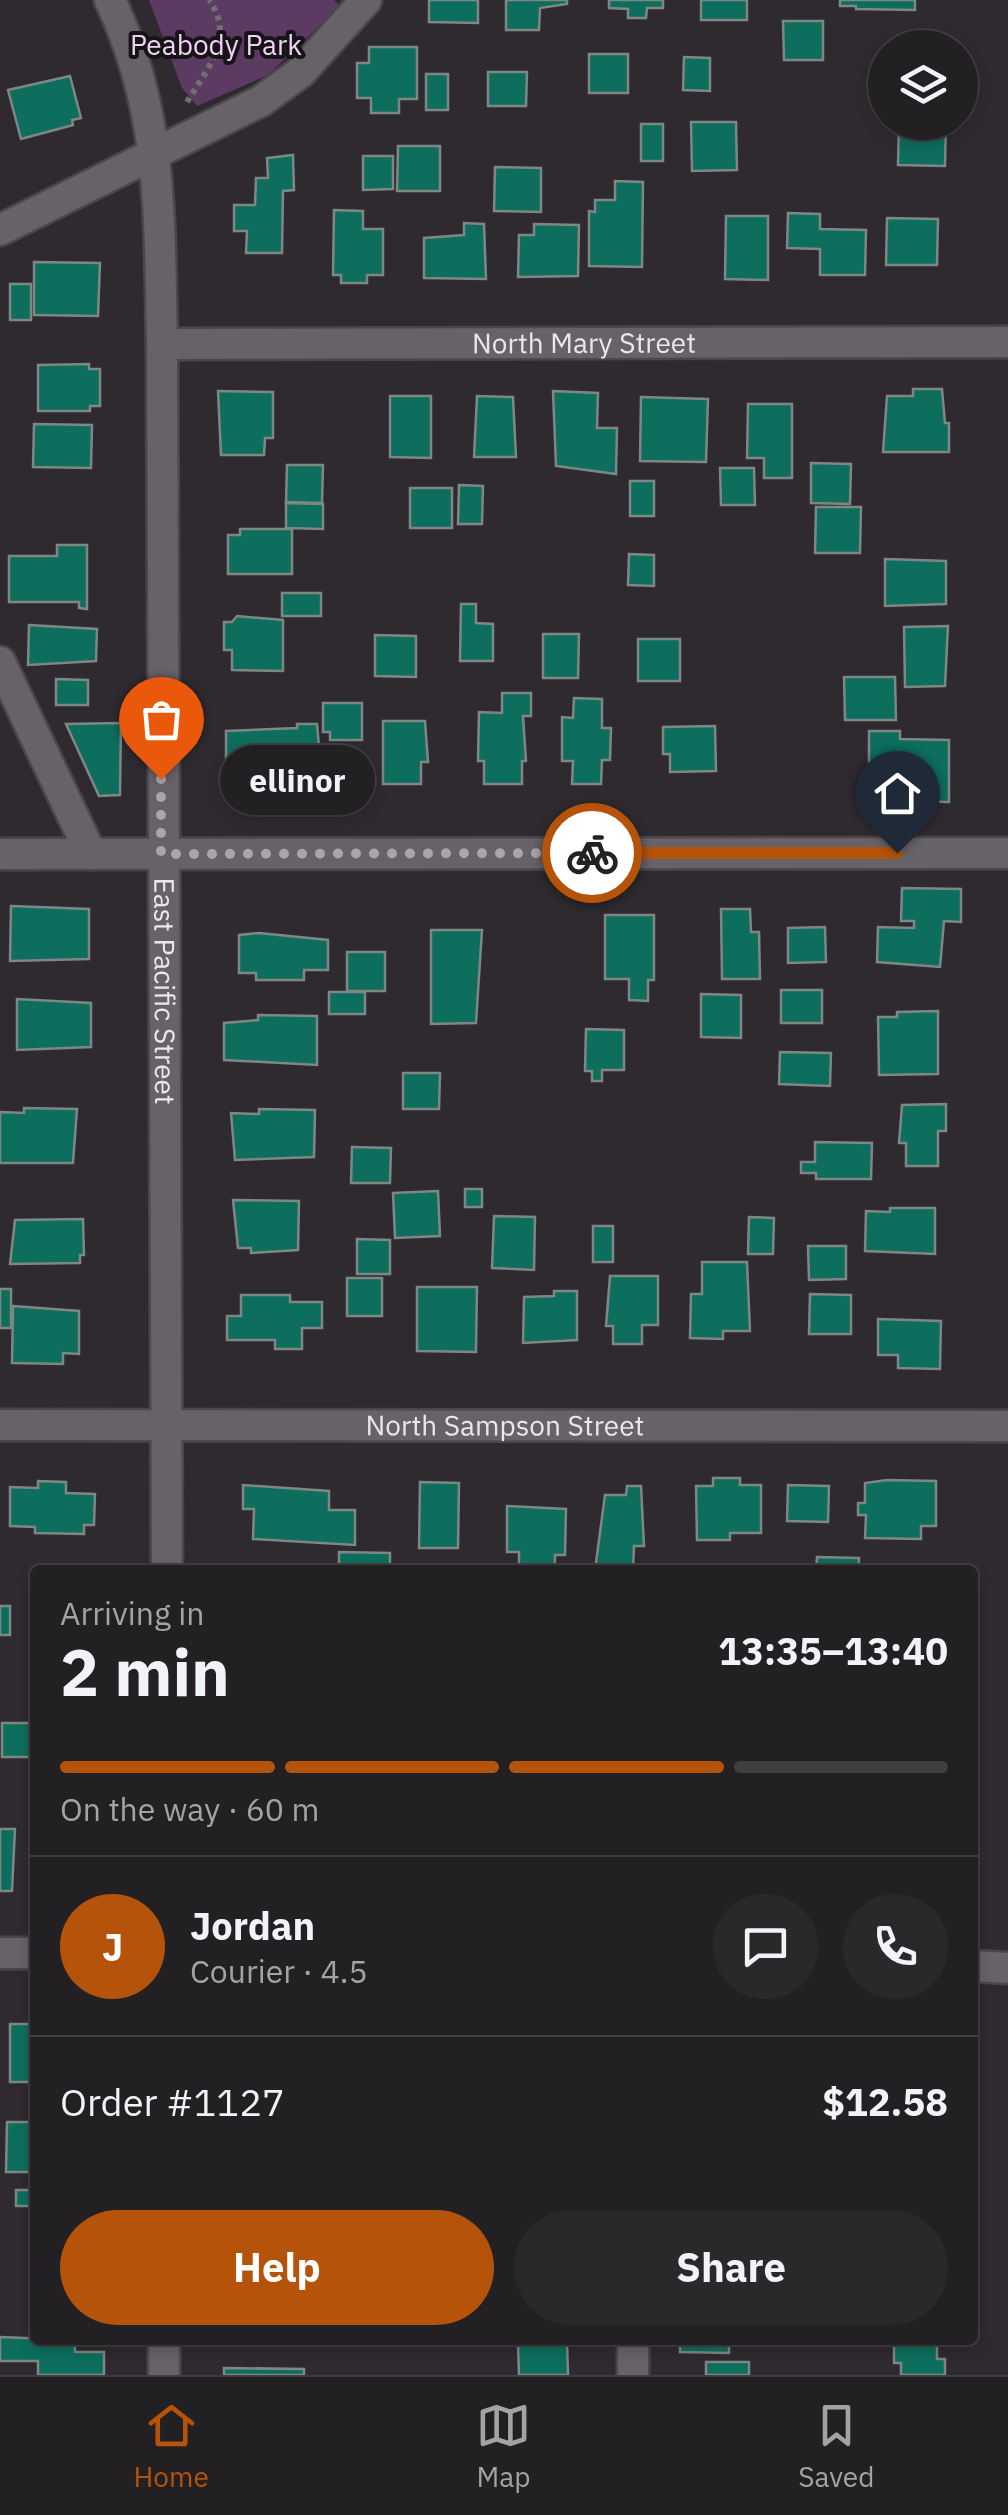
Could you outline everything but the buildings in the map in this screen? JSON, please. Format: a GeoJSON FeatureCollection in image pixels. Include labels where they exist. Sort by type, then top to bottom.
{"type":"FeatureCollection","features":[{"type":"Feature","properties":{"kind":"street","name":"East Pacific Street"},"geometry":{"type":"LineString","coordinates":[[110,0],[143,84],[157,154],[162,344],[166,1565]]}},
{"type":"Feature","properties":{"kind":"street"},"geometry":{"type":"LineString","coordinates":[[0,230],[282,88],[366,0]]}},
{"type":"Feature","properties":{"kind":"street","name":"North Mary Street"},"geometry":{"type":"LineString","coordinates":[[162,344],[1008,342]]}},
{"type":"Feature","properties":{"kind":"street"},"geometry":{"type":"LineString","coordinates":[[0,662],[91,854]]}},
{"type":"Feature","properties":{"kind":"street"},"geometry":{"type":"LineString","coordinates":[[0,854],[1008,853]]}},
{"type":"Feature","properties":{"kind":"street","name":"North Sampson Street"},"geometry":{"type":"LineString","coordinates":[[0,1425],[1008,1426]]}},
{"type":"Feature","properties":{"kind":"street"},"geometry":{"type":"LineString","coordinates":[[0,1952],[30,1953]]}},
{"type":"Feature","properties":{"kind":"street"},"geometry":{"type":"LineString","coordinates":[[978,1966],[1008,1968]]}},
{"type":"Feature","properties":{"kind":"street"},"geometry":{"type":"LineString","coordinates":[[164,2345],[164,2375]]}},
{"type":"Feature","properties":{"kind":"street"},"geometry":{"type":"LineString","coordinates":[[632,2375],[633,2345]]}},
{"type":"Feature","properties":{"kind":"path"},"geometry":{"type":"LineString","coordinates":[[188,102],[219,47],[221,25],[209,0]]}},
{"type":"Feature","properties":{"kind":"green space","name":"Peabody Park"},"geometry":{"type":"Polygon","coordinates":[[[149,0],[334,0],[340,6],[268,75],[197,106],[182,88],[149,0]]]}},
{"type":"Feature","properties":{"kind":"way so far"},"geometry":{"type":"LineString","coordinates":[[161,779],[161,854],[592,853]]}},
{"type":"Feature","properties":{"kind":"place","name":"ellinor"},"geometry":{"type":"Point","coordinates":[161,779]}},
{"type":"Feature","properties":{"kind":"route"},"geometry":{"type":"LineString","coordinates":[[592,853],[897,853]]}}]}
